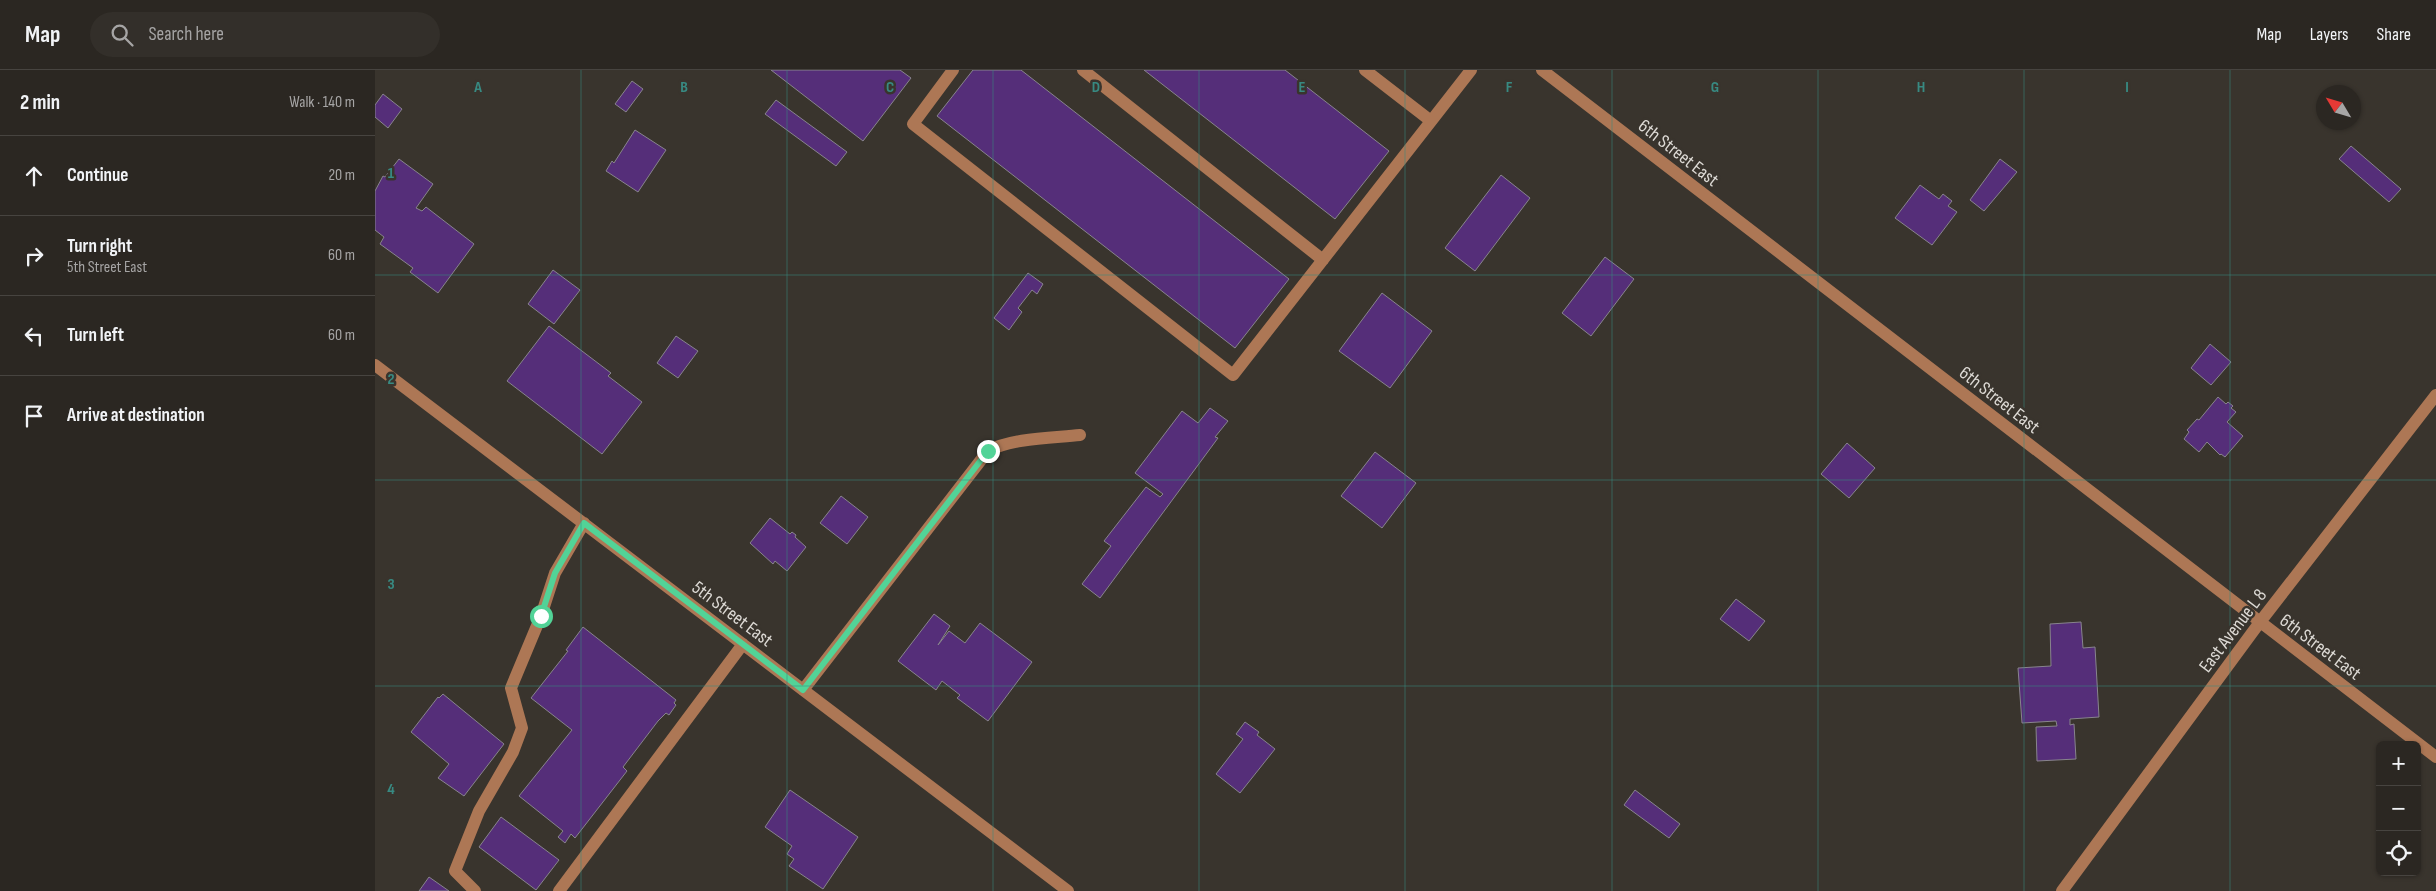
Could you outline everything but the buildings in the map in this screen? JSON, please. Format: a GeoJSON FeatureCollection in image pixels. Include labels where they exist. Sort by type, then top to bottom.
{"type":"FeatureCollection","features":[{"type":"Feature","properties":{"kind":"street"},"geometry":{"type":"LineString","coordinates":[[953,70],[913,124],[1233,375],[1471,70]]}},
{"type":"Feature","properties":{"kind":"street"},"geometry":{"type":"LineString","coordinates":[[1083,70],[1323,260]]}},
{"type":"Feature","properties":{"kind":"street"},"geometry":{"type":"LineString","coordinates":[[1365,70],[1431,120]]}},
{"type":"Feature","properties":{"kind":"street","name":"6th Street East"},"geometry":{"type":"LineString","coordinates":[[1542,70],[2436,757]]}},
{"type":"Feature","properties":{"kind":"street","name":"5th Street East"},"geometry":{"type":"LineString","coordinates":[[375,365],[1069,891]]}},
{"type":"Feature","properties":{"kind":"street","name":"East Avenue L 8"},"geometry":{"type":"LineString","coordinates":[[2062,891],[2260,622],[2436,396]]}},
{"type":"Feature","properties":{"kind":"street"},"geometry":{"type":"LineString","coordinates":[[803,690],[988,451],[995,447],[1021,442],[1080,435]]}},
{"type":"Feature","properties":{"kind":"street"},"geometry":{"type":"LineString","coordinates":[[475,891],[455,871],[479,811],[516,744],[522,728],[511,688],[541,616],[555,573],[584,523]]}},
{"type":"Feature","properties":{"kind":"street"},"geometry":{"type":"LineString","coordinates":[[559,891],[743,644]]}},
{"type":"Feature","properties":{"kind":"route"},"geometry":{"type":"LineString","coordinates":[[541,616],[555,573],[584,523],[803,690],[988,451]]}}]}
